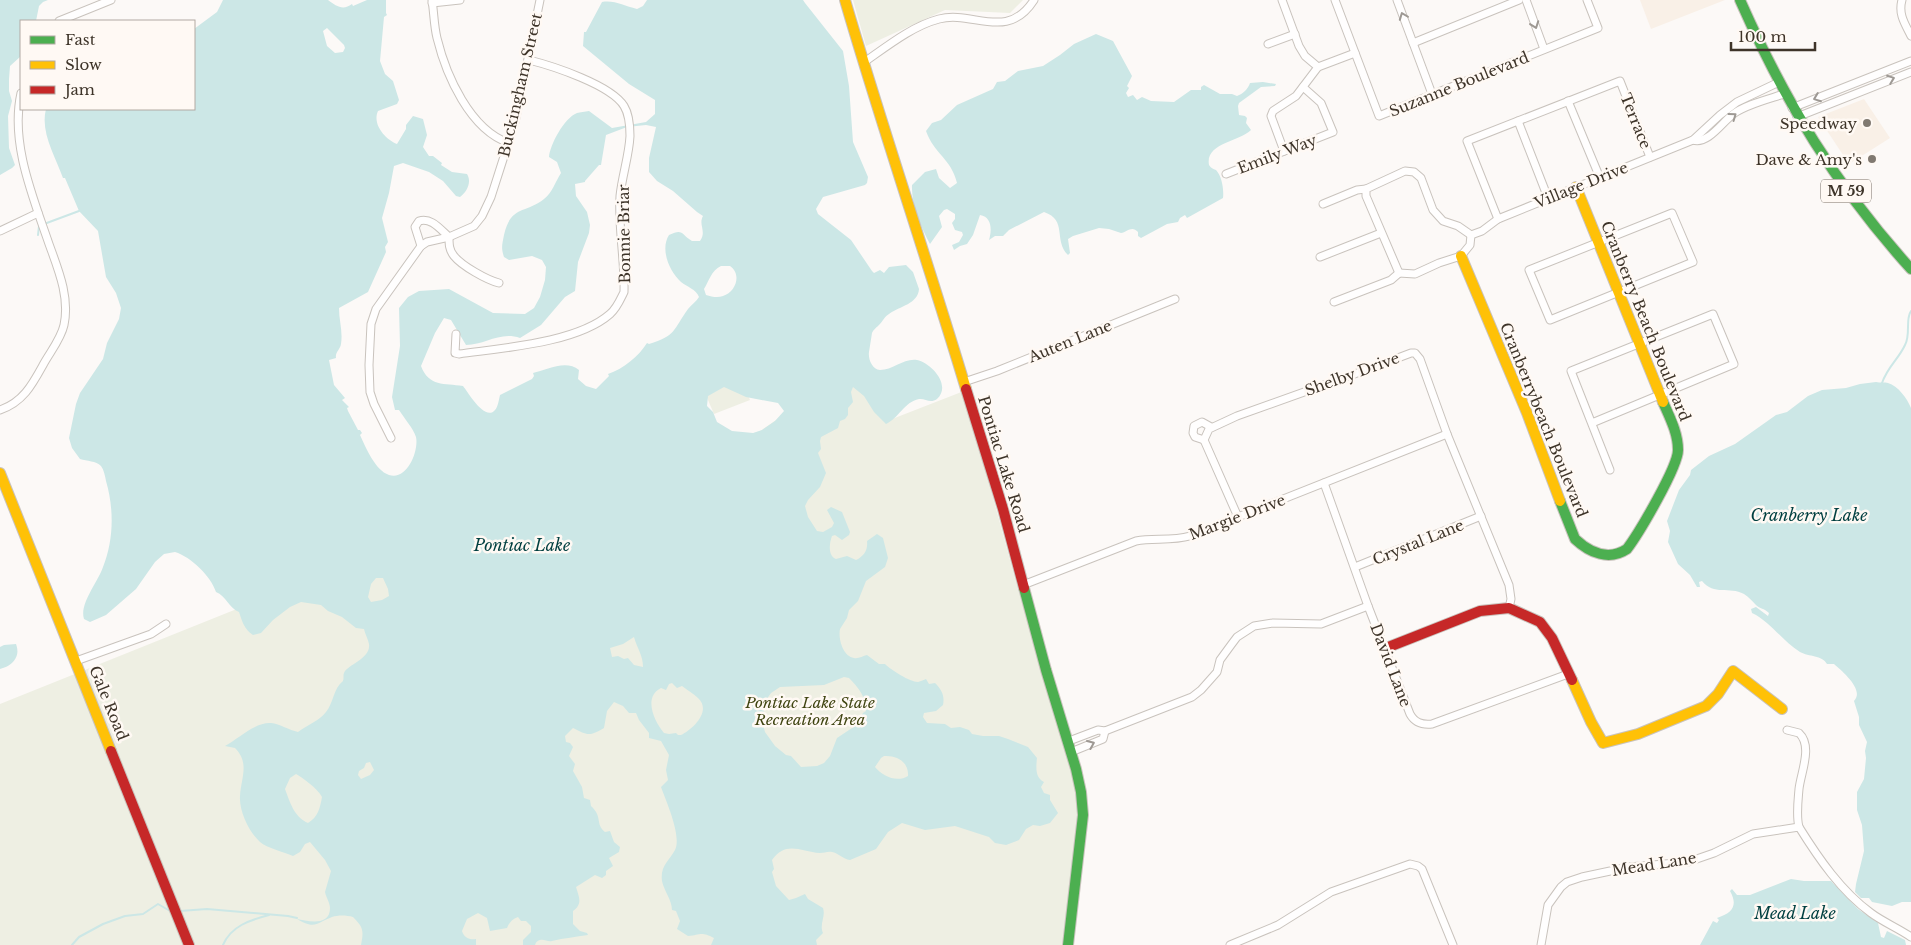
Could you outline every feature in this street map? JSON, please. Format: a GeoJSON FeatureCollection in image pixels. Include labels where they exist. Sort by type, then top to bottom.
{"type":"FeatureCollection","features":[{"type":"Feature","properties":{"kind":"main road","name":"Pontiac Lake Road"},"geometry":{"type":"LineString","coordinates":[[845,0],[1003,509],[1046,670],[1069,741],[1081,792],[1083,815],[1068,945]]}},
{"type":"Feature","properties":{"kind":"main road","name":"M 59"},"geometry":{"type":"LineString","coordinates":[[1740,0],[1778,83],[1795,113],[1863,214],[1911,269]]}},
{"type":"Feature","properties":{"kind":"main road","name":"Cranberry Beach Boulevard"},"geometry":{"type":"LineString","coordinates":[[1576,187],[1675,431],[1677,443],[1677,458],[1668,478],[1629,546]]}},
{"type":"Feature","properties":{"kind":"main road","name":"Cranberrybeach Boulevard"},"geometry":{"type":"LineString","coordinates":[[1461,256],[1527,413],[1575,539],[1581,546],[1591,551],[1612,555],[1626,550],[1629,546]]}},
{"type":"Feature","properties":{"kind":"main road","name":"Gale Road"},"geometry":{"type":"LineString","coordinates":[[0,473],[189,945]]}},
{"type":"Feature","properties":{"kind":"main road"},"geometry":{"type":"LineString","coordinates":[[1386,648],[1480,611],[1509,608],[1522,613],[1540,622],[1552,638],[1600,739],[1604,743],[1633,736],[1706,706],[1721,692],[1733,671],[1782,709]]}},
{"type":"Feature","properties":{"kind":"street"},"geometry":{"type":"LineString","coordinates":[[61,20],[111,0]]}},
{"type":"Feature","properties":{"kind":"street"},"geometry":{"type":"LineString","coordinates":[[460,0],[432,1],[434,22],[443,58],[460,96],[479,124],[498,139],[509,143]]}},
{"type":"Feature","properties":{"kind":"street","name":"Buckingham Street"},"geometry":{"type":"LineString","coordinates":[[421,246],[427,242],[448,237],[474,226],[482,216],[491,197],[509,143],[529,60],[540,0]]}},
{"type":"Feature","properties":{"kind":"street"},"geometry":{"type":"LineString","coordinates":[[863,63],[909,34],[938,20],[949,17],[988,23],[1003,22],[1024,12],[1034,0]]}},
{"type":"Feature","properties":{"kind":"street"},"geometry":{"type":"LineString","coordinates":[[1282,0],[1305,56],[1318,67]]}},
{"type":"Feature","properties":{"kind":"street","name":"Suzanne Boulevard"},"geometry":{"type":"LineString","coordinates":[[1335,0],[1379,116],[1598,28],[1587,0]]}},
{"type":"Feature","properties":{"kind":"street"},"geometry":{"type":"LineString","coordinates":[[1396,0],[1432,94]]}},
{"type":"Feature","properties":{"kind":"street"},"geometry":{"type":"LineString","coordinates":[[1413,43],[1519,0]]}},
{"type":"Feature","properties":{"kind":"street"},"geometry":{"type":"LineString","coordinates":[[1526,0],[1544,49]]}},
{"type":"Feature","properties":{"kind":"street"},"geometry":{"type":"LineString","coordinates":[[1902,0],[1900,6],[1902,18],[1911,36]]}},
{"type":"Feature","properties":{"kind":"street"},"geometry":{"type":"LineString","coordinates":[[1268,44],[1295,34]]}},
{"type":"Feature","properties":{"kind":"street"},"geometry":{"type":"LineString","coordinates":[[1284,151],[1271,116],[1273,111],[1296,96],[1318,67],[1355,53]]}},
{"type":"Feature","properties":{"kind":"street","name":"Bonnie Briar"},"geometry":{"type":"LineString","coordinates":[[456,334],[455,353],[459,354],[519,345],[565,335],[587,329],[611,313],[619,304],[624,292],[620,197],[628,151],[628,115],[618,99],[608,91],[544,64],[529,60]]}},
{"type":"Feature","properties":{"kind":"street"},"geometry":{"type":"LineString","coordinates":[[1795,113],[1839,90],[1911,61]]}},
{"type":"Feature","properties":{"kind":"street"},"geometry":{"type":"LineString","coordinates":[[1795,113],[1866,90],[1911,72]]}},
{"type":"Feature","properties":{"kind":"street","name":"Terrace"},"geometry":{"type":"LineString","coordinates":[[1568,101],[1620,80],[1650,157]]}},
{"type":"Feature","properties":{"kind":"street"},"geometry":{"type":"LineString","coordinates":[[1862,80],[1866,90]]}},
{"type":"Feature","properties":{"kind":"street","name":"Village Drive"},"geometry":{"type":"LineString","coordinates":[[1471,235],[1482,231],[1498,219],[1693,140],[1737,102],[1778,83]]}},
{"type":"Feature","properties":{"kind":"street","name":"Emily Way"},"geometry":{"type":"LineString","coordinates":[[1226,174],[1333,132],[1321,103],[1303,87]]}},
{"type":"Feature","properties":{"kind":"street"},"geometry":{"type":"LineString","coordinates":[[1839,90],[1843,98]]}},
{"type":"Feature","properties":{"kind":"street","name":"Village Drive"},"geometry":{"type":"LineString","coordinates":[[1693,140],[1697,141],[1706,138],[1733,114],[1784,94]]}},
{"type":"Feature","properties":{"kind":"street"},"geometry":{"type":"LineString","coordinates":[[1498,219],[1467,141],[1568,101],[1600,178]]}},
{"type":"Feature","properties":{"kind":"street"},"geometry":{"type":"LineString","coordinates":[[0,410],[17,402],[30,390],[63,326],[66,308],[56,264],[38,213],[18,131],[20,106]]}},
{"type":"Feature","properties":{"kind":"street"},"geometry":{"type":"LineString","coordinates":[[1518,121],[1548,198]]}},
{"type":"Feature","properties":{"kind":"street"},"geometry":{"type":"LineString","coordinates":[[1323,204],[1357,190],[1366,189],[1405,171],[1414,172],[1421,178],[1433,210],[1443,221],[1458,226],[1471,235],[1470,245],[1461,256],[1415,274],[1399,273],[1392,280],[1334,302]]}},
{"type":"Feature","properties":{"kind":"street"},"geometry":{"type":"LineString","coordinates":[[1366,189],[1366,196],[1399,273]]}},
{"type":"Feature","properties":{"kind":"street"},"geometry":{"type":"LineString","coordinates":[[0,231],[38,213]]}},
{"type":"Feature","properties":{"kind":"street"},"geometry":{"type":"LineString","coordinates":[[1672,213],[1692,262],[1550,320],[1529,270],[1598,242],[1672,213]]}},
{"type":"Feature","properties":{"kind":"street"},"geometry":{"type":"LineString","coordinates":[[392,438],[374,404],[370,392],[368,365],[371,324],[376,309],[421,246],[415,227],[419,221],[426,220],[430,222],[448,237],[453,256],[490,281],[499,283]]}},
{"type":"Feature","properties":{"kind":"street"},"geometry":{"type":"LineString","coordinates":[[1320,257],[1381,233]]}},
{"type":"Feature","properties":{"kind":"street","name":"Auten Lane"},"geometry":{"type":"LineString","coordinates":[[964,382],[1175,299]]}},
{"type":"Feature","properties":{"kind":"street"},"geometry":{"type":"LineString","coordinates":[[1592,422],[1734,364],[1713,314],[1571,371],[1610,470]]}},
{"type":"Feature","properties":{"kind":"street","name":"Shelby Drive"},"geometry":{"type":"LineString","coordinates":[[1211,427],[1411,352],[1414,353],[1420,359],[1446,434],[1509,585],[1509,608]]}},
{"type":"Feature","properties":{"kind":"street"},"geometry":{"type":"LineString","coordinates":[[1204,440],[1195,437],[1193,433],[1194,426],[1202,422],[1211,427],[1206,432],[1204,440],[1238,517]]}},
{"type":"Feature","properties":{"kind":"street","name":"Margie Drive"},"geometry":{"type":"LineString","coordinates":[[1024,585],[1146,539],[1173,540],[1190,536],[1446,434]]}},
{"type":"Feature","properties":{"kind":"street","name":"David Lane"},"geometry":{"type":"LineString","coordinates":[[1324,483],[1368,606],[1412,718],[1420,724],[1432,724],[1568,674]]}},
{"type":"Feature","properties":{"kind":"street","name":"Crystal Lane"},"geometry":{"type":"LineString","coordinates":[[1355,567],[1481,516]]}},
{"type":"Feature","properties":{"kind":"street"},"geometry":{"type":"LineString","coordinates":[[1069,741],[1098,730],[1105,731],[1192,697],[1217,672],[1220,660],[1230,644],[1254,626],[1263,624],[1321,624],[1368,606]]}},
{"type":"Feature","properties":{"kind":"street"},"geometry":{"type":"LineString","coordinates":[[76,662],[151,634],[166,624]]}},
{"type":"Feature","properties":{"kind":"street"},"geometry":{"type":"LineString","coordinates":[[1787,730],[1798,733],[1804,741],[1805,756],[1799,789],[1799,827],[1818,857],[1848,892],[1872,913],[1911,937]]}},
{"type":"Feature","properties":{"kind":"street"},"geometry":{"type":"LineString","coordinates":[[1071,752],[1102,739],[1105,731]]}},
{"type":"Feature","properties":{"kind":"street","name":"Mead Lane"},"geometry":{"type":"LineString","coordinates":[[1541,945],[1548,906],[1561,887],[1567,882],[1629,867],[1688,862],[1753,834],[1799,827]]}},
{"type":"Feature","properties":{"kind":"street"},"geometry":{"type":"LineString","coordinates":[[1230,945],[1278,925],[1331,892],[1410,864],[1422,869],[1453,945]]}},
{"type":"Feature","properties":{"kind":"shaded area"},"geometry":{"type":"Polygon","coordinates":[[[1640,0],[1725,0],[1651,29],[1640,0]]]}},
{"type":"Feature","properties":{"kind":"shaded area"},"geometry":{"type":"Polygon","coordinates":[[[1864,99],[1890,138],[1849,164],[1818,117],[1864,99]]]}},
{"type":"Feature","properties":{"kind":"green space"},"geometry":{"type":"Polygon","coordinates":[[[853,0],[1023,0],[1010,13],[945,10],[866,46],[853,0]]]}},
{"type":"Feature","properties":{"kind":"green space"},"geometry":{"type":"Polygon","coordinates":[[[741,378],[750,400],[714,414],[705,393],[741,378]]]}},
{"type":"Feature","properties":{"kind":"green space","name":"Pontiac Lake State Recreation Area"},"geometry":{"type":"Polygon","coordinates":[[[870,378],[887,421],[964,391],[1016,582],[1078,793],[1079,813],[1062,945],[0,945],[0,704],[386,549],[661,500],[792,409],[870,378]]]}},
{"type":"Feature","properties":{"kind":"water"},"geometry":{"type":"Polygon","coordinates":[[[0,0],[48,0],[39,6],[36,20],[20,20],[20,57],[10,66],[9,79],[9,91],[12,101],[8,116],[9,148],[15,165],[0,175],[0,0]]]}},
{"type":"Feature","properties":{"kind":"water","name":"Pontiac Lake"},"geometry":{"type":"Polygon","coordinates":[[[223,0],[328,0],[337,6],[346,7],[367,0],[386,0],[387,15],[384,17],[380,61],[385,74],[393,81],[399,100],[397,104],[378,111],[378,126],[388,139],[397,144],[406,129],[406,125],[413,116],[423,119],[427,135],[423,147],[429,156],[433,156],[442,163],[441,165],[452,172],[467,174],[469,180],[468,187],[460,197],[456,196],[443,181],[429,172],[403,163],[394,166],[382,218],[388,242],[385,247],[386,252],[368,292],[339,308],[341,344],[336,358],[329,360],[334,385],[345,398],[342,400],[349,407],[347,408],[348,411],[358,430],[362,433],[360,435],[375,464],[389,475],[395,476],[401,474],[406,469],[416,450],[416,437],[399,410],[395,410],[392,397],[400,346],[399,308],[408,297],[419,291],[449,289],[493,313],[525,314],[534,308],[540,297],[545,280],[546,267],[542,260],[532,256],[509,260],[504,257],[502,244],[507,225],[515,214],[544,199],[552,190],[561,173],[557,162],[549,157],[558,132],[567,120],[580,112],[589,111],[612,128],[646,122],[655,114],[655,100],[629,84],[583,46],[584,32],[586,32],[602,2],[615,3],[637,9],[643,6],[647,0],[803,0],[843,51],[849,86],[853,142],[868,177],[865,185],[823,197],[816,209],[818,214],[851,240],[874,273],[880,270],[884,273],[889,267],[906,265],[913,272],[919,289],[918,294],[912,301],[888,315],[873,331],[869,352],[870,361],[875,368],[880,370],[917,360],[928,365],[938,375],[942,387],[937,399],[930,401],[919,399],[909,403],[895,418],[886,424],[874,412],[864,396],[853,387],[851,392],[853,402],[848,408],[848,415],[840,421],[838,428],[821,437],[821,449],[818,453],[826,473],[820,487],[805,506],[808,517],[817,531],[823,532],[832,527],[834,523],[827,510],[831,507],[842,512],[850,532],[842,540],[835,535],[832,536],[830,549],[833,557],[836,559],[847,556],[856,560],[866,550],[867,541],[877,534],[883,538],[888,558],[885,567],[866,581],[858,601],[849,610],[847,618],[840,629],[841,642],[844,651],[850,657],[857,658],[867,655],[879,664],[885,664],[910,680],[918,682],[926,679],[929,684],[935,683],[942,692],[943,705],[936,711],[924,713],[923,717],[927,723],[945,724],[951,728],[960,727],[969,730],[972,734],[983,736],[999,736],[1028,747],[1037,758],[1036,768],[1038,775],[1044,782],[1041,787],[1044,793],[1050,795],[1050,800],[1058,813],[1050,823],[1040,826],[1033,825],[1026,829],[1019,840],[1006,845],[995,843],[989,837],[955,826],[925,830],[902,823],[888,832],[876,849],[850,860],[831,852],[783,850],[772,860],[774,869],[772,872],[776,886],[789,900],[805,894],[808,899],[823,908],[823,933],[816,940],[817,945],[711,945],[714,938],[710,936],[701,934],[688,936],[677,929],[680,921],[676,911],[672,910],[662,881],[662,871],[677,844],[675,828],[661,787],[668,780],[666,770],[669,755],[661,741],[649,738],[649,733],[636,713],[629,713],[623,706],[614,702],[607,711],[604,728],[595,733],[588,734],[573,728],[565,736],[566,742],[570,743],[573,747],[569,756],[575,764],[573,771],[582,787],[584,798],[590,800],[602,829],[605,832],[610,831],[614,842],[620,847],[619,852],[609,858],[613,866],[606,871],[606,875],[602,878],[595,875],[576,887],[579,903],[573,911],[573,924],[580,931],[588,935],[550,941],[540,940],[535,945],[523,945],[523,940],[531,932],[531,926],[526,921],[521,921],[518,917],[511,921],[507,928],[490,931],[487,918],[478,913],[467,919],[462,931],[468,938],[476,939],[476,945],[361,945],[362,929],[353,917],[334,916],[312,925],[297,919],[317,921],[326,918],[329,914],[330,908],[325,892],[331,871],[325,860],[310,842],[305,844],[300,852],[293,856],[267,846],[256,838],[245,821],[241,808],[240,796],[244,771],[242,759],[235,748],[225,746],[265,723],[271,723],[298,732],[320,718],[329,708],[337,688],[343,681],[346,670],[363,657],[369,649],[364,629],[356,628],[342,617],[328,611],[321,605],[301,602],[290,607],[273,620],[261,633],[253,635],[245,627],[239,612],[216,592],[205,574],[194,563],[175,552],[164,554],[155,562],[136,589],[106,615],[90,622],[84,619],[83,613],[86,600],[101,573],[107,557],[112,524],[109,491],[101,466],[91,461],[80,459],[72,448],[69,438],[80,393],[103,359],[107,343],[119,319],[121,308],[116,293],[106,277],[98,231],[79,211],[53,153],[45,126],[46,110],[195,110],[195,28],[217,12],[223,0]],[[327,28],[323,31],[327,46],[335,53],[343,52],[344,45],[327,28]],[[646,125],[627,127],[606,135],[601,165],[585,182],[575,184],[576,196],[587,212],[590,225],[589,233],[578,262],[575,291],[565,297],[541,325],[520,338],[506,336],[466,345],[451,320],[444,318],[435,333],[421,366],[428,378],[438,383],[463,386],[477,405],[486,412],[491,413],[498,405],[500,395],[532,379],[533,373],[556,366],[568,365],[574,367],[579,370],[578,379],[586,386],[596,389],[609,376],[608,374],[630,362],[647,343],[658,341],[673,331],[699,297],[694,290],[681,282],[673,272],[667,260],[666,241],[669,235],[680,232],[692,241],[700,241],[703,234],[701,222],[703,216],[673,191],[657,181],[649,172],[649,158],[656,127],[646,125]],[[730,266],[718,268],[704,289],[706,295],[713,297],[723,296],[728,294],[734,287],[736,274],[734,269],[730,266]],[[724,387],[708,396],[707,406],[713,412],[717,422],[732,431],[753,433],[762,430],[775,421],[784,411],[778,403],[746,397],[724,387]],[[376,578],[371,584],[368,597],[371,602],[382,600],[389,596],[383,578],[376,578]],[[634,637],[623,644],[610,648],[612,657],[628,658],[634,665],[643,667],[641,655],[634,637]],[[844,677],[824,685],[780,687],[771,693],[766,700],[762,721],[765,732],[775,746],[786,755],[791,756],[801,767],[817,766],[824,763],[830,756],[837,738],[855,726],[866,711],[865,701],[859,689],[849,678],[844,677]],[[672,683],[669,684],[666,690],[661,688],[652,697],[652,709],[664,733],[681,735],[691,729],[699,719],[702,714],[702,703],[682,686],[677,688],[672,683]],[[884,756],[875,767],[890,778],[899,779],[908,776],[904,763],[898,758],[884,756]],[[370,762],[366,763],[364,768],[359,771],[358,775],[361,779],[370,775],[374,770],[370,762]],[[296,774],[290,778],[285,789],[291,804],[299,817],[308,823],[316,815],[322,797],[310,784],[296,774]]]}},
{"type":"Feature","properties":{"kind":"water"},"geometry":{"type":"Polygon","coordinates":[[[1096,34],[1113,41],[1132,76],[1126,93],[1128,97],[1133,95],[1137,100],[1142,97],[1151,101],[1174,102],[1191,90],[1201,90],[1201,87],[1204,85],[1220,94],[1237,96],[1245,91],[1250,83],[1276,84],[1275,86],[1261,87],[1239,103],[1239,115],[1247,118],[1246,123],[1251,130],[1217,147],[1209,158],[1209,165],[1216,170],[1221,179],[1223,198],[1187,218],[1185,215],[1178,222],[1167,224],[1141,238],[1134,229],[1121,233],[1099,228],[1073,236],[1068,239],[1070,253],[1068,255],[1061,243],[1056,220],[1044,212],[1009,230],[1003,236],[995,236],[989,240],[991,232],[989,221],[980,215],[973,235],[967,244],[954,250],[952,245],[959,242],[963,235],[962,232],[955,230],[952,223],[955,219],[955,214],[947,209],[939,216],[942,227],[930,244],[915,208],[912,185],[925,172],[936,169],[939,178],[950,188],[957,183],[951,168],[929,139],[926,131],[932,123],[941,120],[957,105],[993,89],[997,82],[1005,81],[1018,71],[1043,66],[1074,44],[1096,34]]]}},
{"type":"Feature","properties":{"kind":"water","name":"Cranberry Lake"},"geometry":{"type":"Polygon","coordinates":[[[1876,382],[1888,383],[1895,387],[1905,396],[1911,408],[1911,902],[1902,902],[1892,906],[1872,902],[1869,898],[1861,898],[1855,892],[1864,851],[1862,825],[1857,810],[1857,792],[1864,779],[1867,742],[1859,725],[1859,717],[1854,701],[1857,697],[1855,686],[1834,664],[1827,664],[1822,659],[1804,654],[1788,643],[1765,621],[1752,613],[1751,609],[1756,607],[1768,616],[1769,613],[1744,594],[1717,590],[1707,586],[1702,581],[1699,582],[1700,587],[1697,587],[1690,575],[1678,564],[1668,542],[1670,531],[1667,521],[1679,490],[1690,475],[1691,470],[1709,456],[1735,444],[1776,415],[1787,412],[1808,396],[1822,390],[1846,388],[1876,382]]]}},
{"type":"Feature","properties":{"kind":"water"},"geometry":{"type":"Polygon","coordinates":[[[16,644],[16,657],[8,666],[0,669],[0,647],[16,644]]]}},
{"type":"Feature","properties":{"kind":"water","name":"Mead Lake"},"geometry":{"type":"Polygon","coordinates":[[[1791,879],[1831,881],[1858,909],[1878,923],[1881,937],[1884,938],[1887,931],[1905,940],[1906,945],[1700,945],[1713,921],[1717,923],[1719,920],[1717,918],[1727,914],[1733,908],[1734,900],[1730,891],[1732,889],[1737,895],[1750,895],[1791,879]]]}},
{"type":"Feature","properties":{"kind":"waterway"},"geometry":{"type":"LineString","coordinates":[[44,224],[79,211]]}},
{"type":"Feature","properties":{"kind":"waterway"},"geometry":{"type":"LineString","coordinates":[[38,235],[39,226]]}},
{"type":"Feature","properties":{"kind":"waterway"},"geometry":{"type":"LineString","coordinates":[[1882,383],[1907,341],[1908,318],[1911,311]]}},
{"type":"Feature","properties":{"kind":"waterway"},"geometry":{"type":"LineString","coordinates":[[72,945],[79,937],[103,924],[125,916],[143,914],[158,904],[170,911]]}},
{"type":"Feature","properties":{"kind":"waterway"},"geometry":{"type":"LineString","coordinates":[[180,911],[207,909],[297,918]]}},
{"type":"Feature","properties":{"kind":"waterway"},"geometry":{"type":"LineString","coordinates":[[223,945],[226,938],[236,928],[269,915]]}},
{"type":"Feature","properties":{"kind":"traffic: fast"},"geometry":{"type":"LineString","coordinates":[[1740,0],[1775,73],[1814,142],[1859,206],[1911,269]]}},
{"type":"Feature","properties":{"kind":"traffic: fast"},"geometry":{"type":"LineString","coordinates":[[1560,501],[1575,539],[1581,544],[1600,554],[1607,555],[1620,553],[1627,549],[1657,500],[1672,470],[1678,450],[1677,438],[1663,402]]}},
{"type":"Feature","properties":{"kind":"traffic: fast"},"geometry":{"type":"LineString","coordinates":[[1024,588],[1081,792],[1083,815],[1068,945]]}},
{"type":"Feature","properties":{"kind":"traffic: slow"},"geometry":{"type":"LineString","coordinates":[[845,0],[966,389]]}},
{"type":"Feature","properties":{"kind":"traffic: slow"},"geometry":{"type":"LineString","coordinates":[[1576,187],[1663,402]]}},
{"type":"Feature","properties":{"kind":"traffic: slow"},"geometry":{"type":"LineString","coordinates":[[1461,256],[1527,413],[1560,501]]}},
{"type":"Feature","properties":{"kind":"traffic: slow"},"geometry":{"type":"LineString","coordinates":[[0,473],[111,751]]}},
{"type":"Feature","properties":{"kind":"traffic: slow"},"geometry":{"type":"LineString","coordinates":[[1572,680],[1603,743],[1638,734],[1706,706],[1718,694],[1733,671],[1782,709]]}},
{"type":"Feature","properties":{"kind":"traffic: jam"},"geometry":{"type":"LineString","coordinates":[[966,389],[1003,509],[1024,588]]}},
{"type":"Feature","properties":{"kind":"traffic: jam"},"geometry":{"type":"LineString","coordinates":[[1386,648],[1480,611],[1509,608],[1540,622],[1552,638],[1572,680]]}},
{"type":"Feature","properties":{"kind":"traffic: jam"},"geometry":{"type":"LineString","coordinates":[[111,751],[189,945]]}},
{"type":"Feature","properties":{"kind":"place","name":"Speedway"},"geometry":{"type":"Point","coordinates":[1867,123]}},
{"type":"Feature","properties":{"kind":"place","name":"Dave & Amy's"},"geometry":{"type":"Point","coordinates":[1872,159]}}]}
